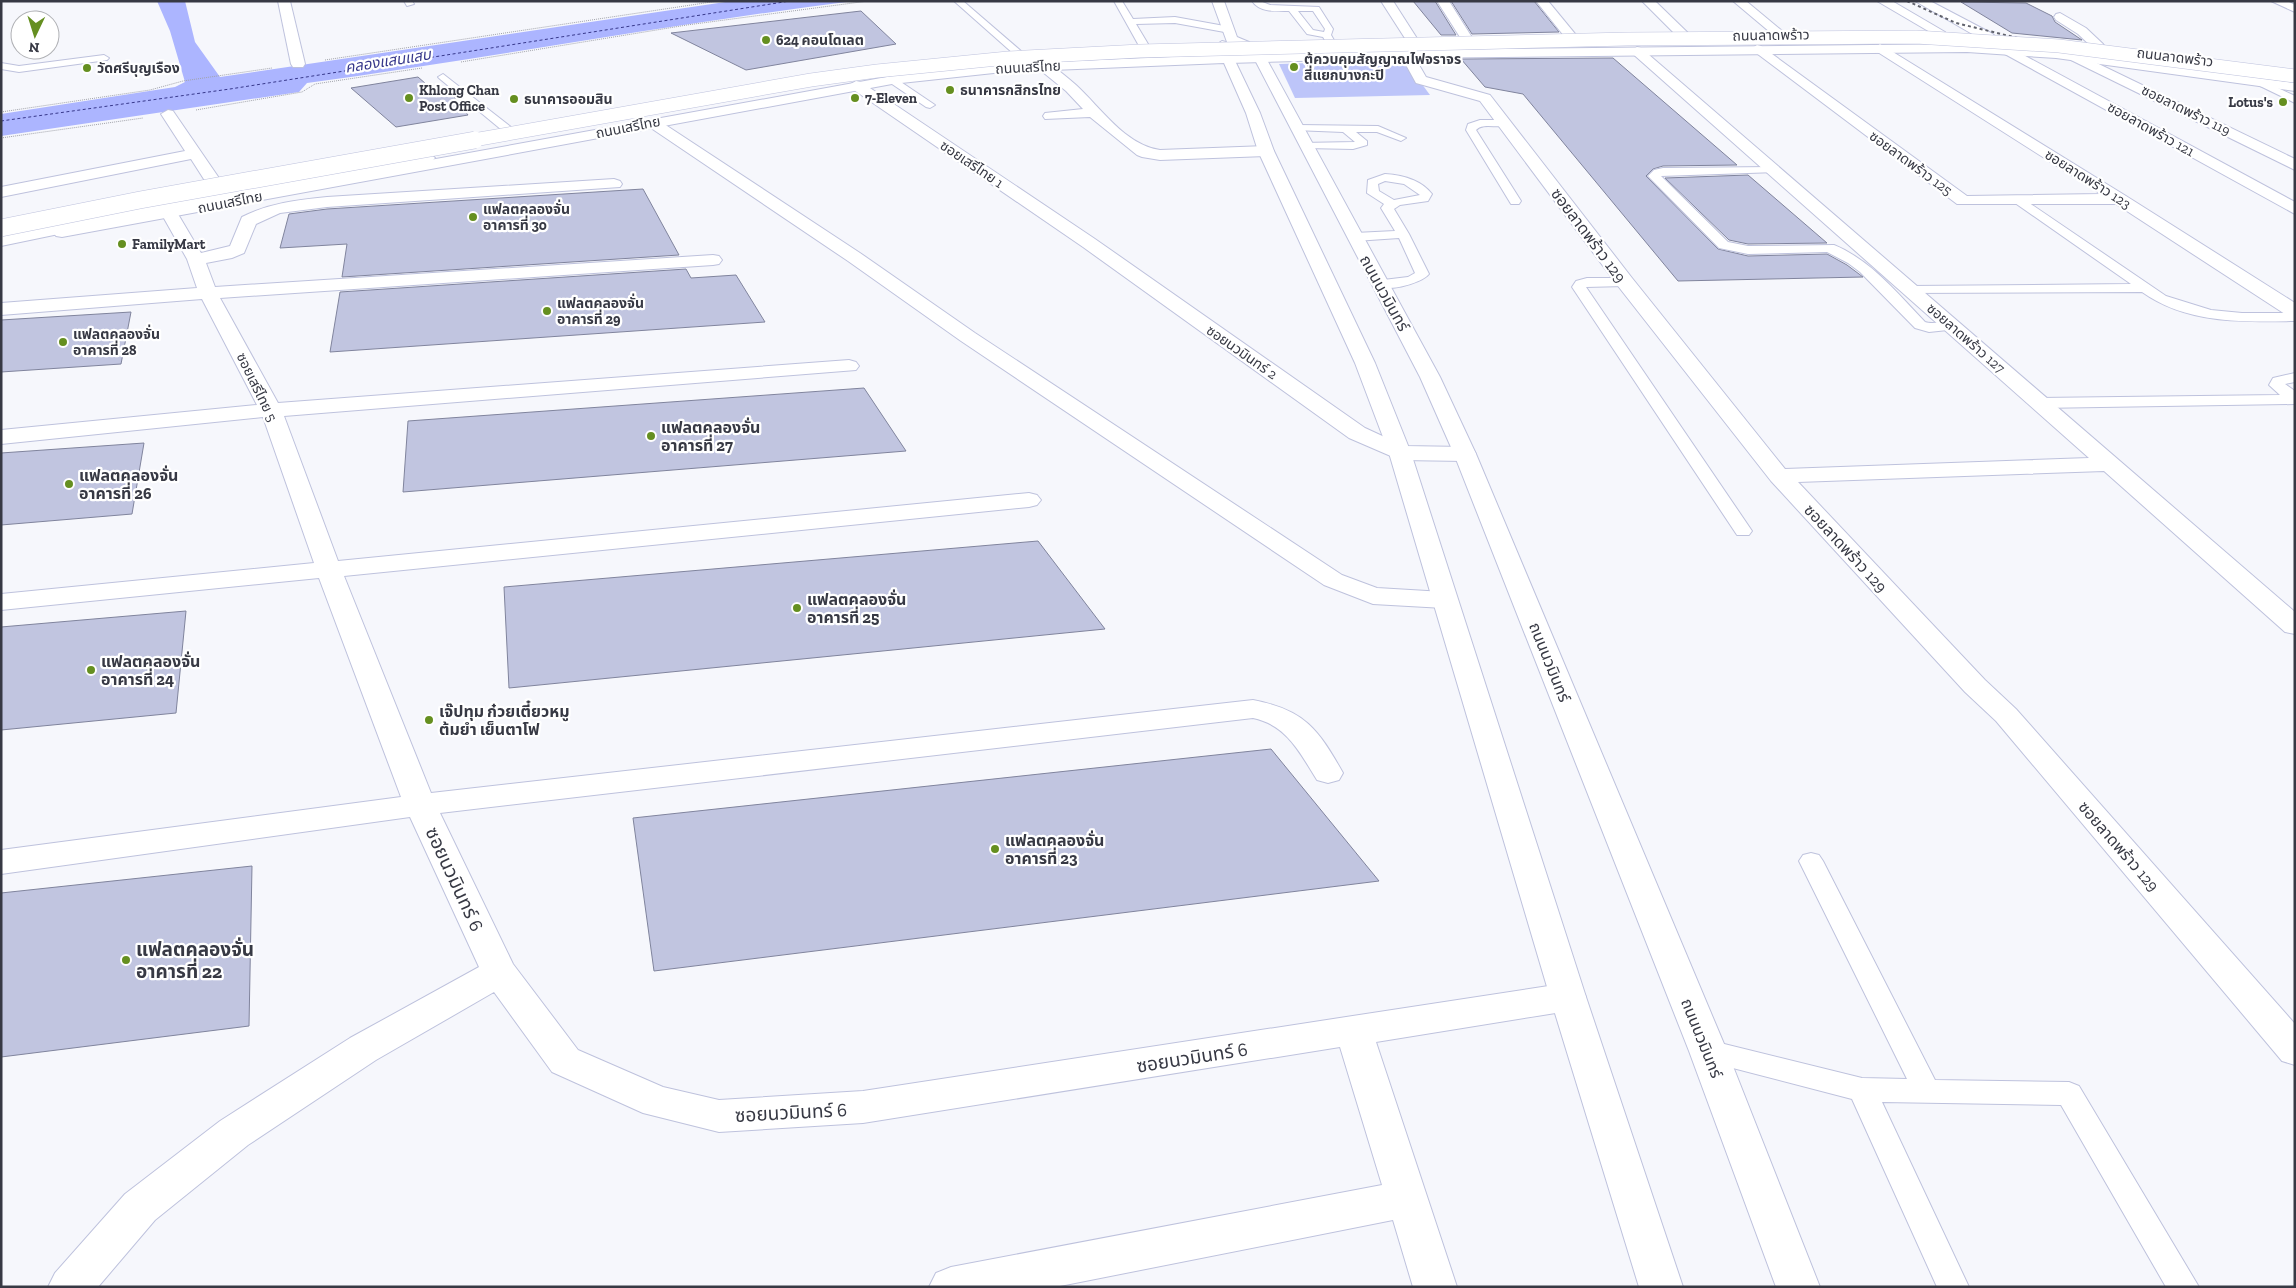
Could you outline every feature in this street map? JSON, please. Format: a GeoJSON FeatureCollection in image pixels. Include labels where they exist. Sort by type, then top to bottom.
{"type":"FeatureCollection","features":[{"type":"Feature","properties":{"kind":"street"},"geometry":{"type":"LineString","coordinates":[[284,1],[298,64]]}},
{"type":"Feature","properties":{"kind":"street"},"geometry":{"type":"LineString","coordinates":[[1218,1],[1228,43],[1262,140],[1365,363],[1400,453],[1568,998],[1661,1287]]}},
{"type":"Feature","properties":{"kind":"street","name":"ซอยลาดพร้าว 129"},"geometry":{"type":"LineString","coordinates":[[1388,1],[1409,47],[1421,80],[1485,98],[1506,123],[1625,282],[1779,476],[1975,686],[2006,715],[2295,1050]]}},
{"type":"Feature","properties":{"kind":"street"},"geometry":{"type":"LineString","coordinates":[[1443,1],[1467,39]]}},
{"type":"Feature","properties":{"kind":"street"},"geometry":{"type":"LineString","coordinates":[[1542,1],[1572,38]]}},
{"type":"Feature","properties":{"kind":"street"},"geometry":{"type":"LineString","coordinates":[[1648,1],[1685,36]]}},
{"type":"Feature","properties":{"kind":"street"},"geometry":{"type":"LineString","coordinates":[[1739,1],[1781,35]]}},
{"type":"Feature","properties":{"kind":"street"},"geometry":{"type":"LineString","coordinates":[[1884,1],[1967,48]]}},
{"type":"Feature","properties":{"kind":"street","name":"ซอยลาดพร้าว 121"},"geometry":{"type":"LineString","coordinates":[[1921,1],[2295,209]]}},
{"type":"Feature","properties":{"kind":"street"},"geometry":{"type":"LineString","coordinates":[[2278,1],[2295,9]]}},
{"type":"Feature","properties":{"kind":"street"},"geometry":{"type":"LineString","coordinates":[[2060,16],[2082,30],[2100,47]]}},
{"type":"Feature","properties":{"kind":"street","name":"ถนนลาดพร้าว"},"geometry":{"type":"LineString","coordinates":[[1260,58],[1409,47],[1467,39],[1945,35],[1986,36],[2100,47],[2295,74]]}},
{"type":"Feature","properties":{"kind":"street"},"geometry":{"type":"LineString","coordinates":[[1,228],[140,200],[811,80],[910,65],[1007,57],[1364,45],[1916,38],[1980,39],[2068,46],[2295,74]]}},
{"type":"Feature","properties":{"kind":"street","name":"ถนนลาดพร้าว"},"geometry":{"type":"LineString","coordinates":[[1245,45],[1328,39],[1409,47],[1636,51],[1967,48],[2076,56],[2295,87]]}},
{"type":"Feature","properties":{"kind":"street","name":"ถนนเสรีไทย"},"geometry":{"type":"LineString","coordinates":[[1,221],[213,181],[864,67],[1018,53],[1228,43],[1245,45]]}},
{"type":"Feature","properties":{"kind":"street","name":"ถนนเสรีไทย"},"geometry":{"type":"LineString","coordinates":[[1,242],[169,214],[856,85],[962,71],[1044,66],[1228,43],[1260,58]]}},
{"type":"Feature","properties":{"kind":"street"},"geometry":{"type":"LineString","coordinates":[[1,242],[184,203],[427,158],[868,78],[969,66],[1116,58],[1377,50],[1930,44],[2072,52],[2295,82]]}},
{"type":"Feature","properties":{"kind":"street"},"geometry":{"type":"LineString","coordinates":[[1245,45],[1260,58]]}},
{"type":"Feature","properties":{"kind":"street","name":"ซอยลาดพร้าว 123"},"geometry":{"type":"LineString","coordinates":[[1880,48],[2295,312]]}},
{"type":"Feature","properties":{"kind":"street","name":"ซอยลาดพร้าว 125"},"geometry":{"type":"LineString","coordinates":[[1758,49],[1963,201],[2120,199]]}},
{"type":"Feature","properties":{"kind":"street","name":"ซอยลาดพร้าว 127"},"geometry":{"type":"LineString","coordinates":[[1636,51],[2295,626]]}},
{"type":"Feature","properties":{"kind":"street","name":"ซอยลาดพร้าว 119"},"geometry":{"type":"LineString","coordinates":[[2076,56],[2295,164]]}},
{"type":"Feature","properties":{"kind":"street","name":"ถนนนวมินทร์"},"geometry":{"type":"LineString","coordinates":[[1260,58],[1430,376],[1465,454],[1708,1051],[1798,1287]]}},
{"type":"Feature","properties":{"kind":"street"},"geometry":{"type":"LineString","coordinates":[[1044,66],[1099,117],[1142,152],[1148,154],[1301,136]]}},
{"type":"Feature","properties":{"kind":"street","name":"ซอยเสรีไทย 1"},"geometry":{"type":"LineString","coordinates":[[856,85],[1089,243]]}},
{"type":"Feature","properties":{"kind":"street"},"geometry":{"type":"LineString","coordinates":[[1064,100],[1080,98]]}},
{"type":"Feature","properties":{"kind":"street"},"geometry":{"type":"LineString","coordinates":[[168,114],[213,181]]}},
{"type":"Feature","properties":{"kind":"street"},"geometry":{"type":"LineString","coordinates":[[1050,116],[1099,117]]}},
{"type":"Feature","properties":{"kind":"street"},"geometry":{"type":"LineString","coordinates":[[1062,126],[1099,117]]}},
{"type":"Feature","properties":{"kind":"street"},"geometry":{"type":"LineString","coordinates":[[653,123],[854,257],[968,337],[1332,580],[1373,596],[1444,600]]}},
{"type":"Feature","properties":{"kind":"street"},"geometry":{"type":"LineString","coordinates":[[1,192],[196,154]]}},
{"type":"Feature","properties":{"kind":"street"},"geometry":{"type":"LineString","coordinates":[[196,258],[226,254],[238,249],[248,222],[262,213],[279,208],[327,202],[614,184]]}},
{"type":"Feature","properties":{"kind":"street","name":"ซอยเสรีไทย 5"},"geometry":{"type":"LineString","coordinates":[[169,214],[196,258],[208,293],[270,410],[328,568]]}},
{"type":"Feature","properties":{"kind":"street","name":"ซอยนวมินทร์ 2"},"geometry":{"type":"LineString","coordinates":[[1089,243],[1357,433],[1400,453]]}},
{"type":"Feature","properties":{"kind":"street"},"geometry":{"type":"LineString","coordinates":[[1,309],[208,293],[712,260]]}},
{"type":"Feature","properties":{"kind":"street"},"geometry":{"type":"LineString","coordinates":[[1,436],[270,410],[849,366]]}},
{"type":"Feature","properties":{"kind":"street"},"geometry":{"type":"LineString","coordinates":[[1400,453],[1465,454]]}},
{"type":"Feature","properties":{"kind":"street"},"geometry":{"type":"LineString","coordinates":[[1779,476],[2108,464]]}},
{"type":"Feature","properties":{"kind":"street"},"geometry":{"type":"LineString","coordinates":[[1,602],[328,568],[1029,500]]}},
{"type":"Feature","properties":{"kind":"street","name":"ซอยนวมินทร์ 6"},"geometry":{"type":"LineString","coordinates":[[328,568],[420,805],[499,972],[565,1061],[657,1102],[719,1116],[863,1107],[1568,998]]}},
{"type":"Feature","properties":{"kind":"street"},"geometry":{"type":"LineString","coordinates":[[1,862],[420,805],[1253,708],[1280,716],[1299,730],[1308,738],[1328,773]]}},
{"type":"Feature","properties":{"kind":"street"},"geometry":{"type":"LineString","coordinates":[[70,1287],[140,1207],[234,1133],[363,1049],[499,972]]}},
{"type":"Feature","properties":{"kind":"street"},"geometry":{"type":"LineString","coordinates":[[1354,1032],[1434,1287]]}},
{"type":"Feature","properties":{"kind":"street"},"geometry":{"type":"LineString","coordinates":[[951,1287],[1407,1199]]}},
{"type":"Feature","properties":{"kind":"lane"},"geometry":{"type":"LineString","coordinates":[[958,1],[1018,53]]}},
{"type":"Feature","properties":{"kind":"lane"},"geometry":{"type":"LineString","coordinates":[[1118,1],[1143,44]]}},
{"type":"Feature","properties":{"kind":"lane"},"geometry":{"type":"LineString","coordinates":[[1256,1],[1264,7],[1310,8],[1319,11],[1329,29],[1328,39],[1310,32],[1292,8]]}},
{"type":"Feature","properties":{"kind":"lane"},"geometry":{"type":"LineString","coordinates":[[1131,22],[1175,20],[1228,43]]}},
{"type":"Feature","properties":{"kind":"lane"},"geometry":{"type":"LineString","coordinates":[[1,66],[19,69],[104,58]]}},
{"type":"Feature","properties":{"kind":"lane"},"geometry":{"type":"LineString","coordinates":[[443,77],[507,129]]}},
{"type":"Feature","properties":{"kind":"lane"},"geometry":{"type":"LineString","coordinates":[[892,80],[930,105]]}},
{"type":"Feature","properties":{"kind":"lane"},"geometry":{"type":"LineString","coordinates":[[2259,82],[2295,100]]}},
{"type":"Feature","properties":{"kind":"lane"},"geometry":{"type":"LineString","coordinates":[[1506,123],[1480,123],[1472,126],[1471,130],[1515,200]]}},
{"type":"Feature","properties":{"kind":"lane"},"geometry":{"type":"LineString","coordinates":[[1301,136],[1346,129],[1378,130],[1401,138]]}},
{"type":"Feature","properties":{"kind":"lane"},"geometry":{"type":"LineString","coordinates":[[1301,136],[1353,146],[1363,144],[1346,129]]}},
{"type":"Feature","properties":{"kind":"lane"},"geometry":{"type":"LineString","coordinates":[[1773,170],[1663,171],[1658,172],[1654,176],[1724,245],[1748,250],[1829,248],[1837,250],[1858,264],[1920,324],[1929,328],[1952,326]]}},
{"type":"Feature","properties":{"kind":"lane"},"geometry":{"type":"LineString","coordinates":[[2019,200],[2161,299],[2199,314],[2241,318],[2295,317]]}},
{"type":"Feature","properties":{"kind":"lane"},"geometry":{"type":"LineString","coordinates":[[1380,284],[1411,281],[1422,274],[1403,234],[1387,208],[1393,204]]}},
{"type":"Feature","properties":{"kind":"lane"},"geometry":{"type":"LineString","coordinates":[[1355,237],[1403,234]]}},
{"type":"Feature","properties":{"kind":"lane"},"geometry":{"type":"LineString","coordinates":[[1625,282],[1587,282],[1579,287],[1743,531]]}},
{"type":"Feature","properties":{"kind":"lane"},"geometry":{"type":"LineString","coordinates":[[1910,290],[2144,288]]}},
{"type":"Feature","properties":{"kind":"lane"},"geometry":{"type":"LineString","coordinates":[[2295,378],[2283,378],[2278,380],[2276,385],[2295,398]]}},
{"type":"Feature","properties":{"kind":"lane"},"geometry":{"type":"LineString","coordinates":[[2039,403],[2295,398]]}},
{"type":"Feature","properties":{"kind":"lane"},"geometry":{"type":"LineString","coordinates":[[1811,861],[1926,1090]]}},
{"type":"Feature","properties":{"kind":"lane"},"geometry":{"type":"LineString","coordinates":[[1708,1051],[1862,1090],[2069,1094],[2183,1287]]}},
{"type":"Feature","properties":{"kind":"lane"},"geometry":{"type":"LineString","coordinates":[[1862,1090],[1952,1287]]}},
{"type":"Feature","properties":{"kind":"path"},"geometry":{"type":"LineString","coordinates":[[1,112],[140,91],[183,81],[718,1]]}},
{"type":"Feature","properties":{"kind":"path"},"geometry":{"type":"LineString","coordinates":[[459,62],[687,25],[868,1]]}},
{"type":"Feature","properties":{"kind":"path"},"geometry":{"type":"LineString","coordinates":[[1,138],[168,114],[302,92],[315,84],[422,68]]}},
{"type":"Feature","properties":{"kind":"shaded area"},"geometry":{"type":"Polygon","coordinates":[[[1404,60],[1430,95],[1295,98],[1279,64],[1404,60]]]}},
{"type":"Feature","properties":{"kind":"water","name":"คลองแสนแสบ"},"geometry":{"type":"Polygon","coordinates":[[[157,1],[185,1],[195,42],[220,77],[732,1],[854,1],[717,20],[307,83],[299,92],[1,136],[1,114],[175,87],[185,82],[170,31],[157,1]]]}},
{"type":"Feature","properties":{"kind":"building"},"geometry":{"type":"Polygon","coordinates":[[[1413,1],[1435,1],[1456,35],[1441,35],[1413,1]]]}},
{"type":"Feature","properties":{"kind":"building"},"geometry":{"type":"Polygon","coordinates":[[[1451,1],[1534,1],[1559,32],[1472,34],[1451,1]]]}},
{"type":"Feature","properties":{"kind":"building"},"geometry":{"type":"Polygon","coordinates":[[[1961,2],[2026,3],[2052,16],[2055,22],[2082,40],[2012,33],[1961,2]]]}},
{"type":"Feature","properties":{"kind":"building","name":"624 คอนโดเลต"},"geometry":{"type":"Polygon","coordinates":[[[861,11],[896,44],[746,70],[671,33],[861,11]]]}},
{"type":"Feature","properties":{"kind":"building"},"geometry":{"type":"Polygon","coordinates":[[[1613,58],[1737,165],[1663,166],[1653,169],[1646,176],[1718,249],[1748,256],[1827,254],[1863,277],[1678,281],[1523,94],[1485,87],[1461,59],[1613,58]]]}},
{"type":"Feature","properties":{"kind":"building","name":"Khlong Chan Post Office"},"geometry":{"type":"Polygon","coordinates":[[[418,77],[434,91],[448,89],[468,115],[396,127],[351,88],[418,77]]]}},
{"type":"Feature","properties":{"kind":"building"},"geometry":{"type":"Polygon","coordinates":[[[1748,175],[1827,243],[1748,244],[1729,240],[1665,178],[1748,175]]]}},
{"type":"Feature","properties":{"kind":"building"},"geometry":{"type":"Polygon","coordinates":[[[643,189],[679,255],[342,277],[347,244],[280,248],[289,214],[327,209],[643,189]]]}},
{"type":"Feature","properties":{"kind":"building","name":"แฟลตคลองจั่น อาคารที่ 29"},"geometry":{"type":"Polygon","coordinates":[[[686,269],[691,278],[736,275],[765,322],[330,352],[340,292],[686,269]]]}},
{"type":"Feature","properties":{"kind":"building","name":"แฟลตคลองจั่น อาคารที่ 28"},"geometry":{"type":"Polygon","coordinates":[[[131,312],[121,364],[1,372],[1,320],[131,312]]]}},
{"type":"Feature","properties":{"kind":"building","name":"แฟลตคลองจั่น อาคารที่ 27"},"geometry":{"type":"Polygon","coordinates":[[[864,388],[906,451],[403,492],[408,421],[864,388]]]}},
{"type":"Feature","properties":{"kind":"building","name":"แฟลตคลองจั่น อาคารที่ 26"},"geometry":{"type":"Polygon","coordinates":[[[144,443],[132,514],[1,525],[1,453],[144,443]]]}},
{"type":"Feature","properties":{"kind":"building","name":"แฟลตคลองจั่น อาคารที่ 25"},"geometry":{"type":"Polygon","coordinates":[[[1038,541],[1105,629],[509,688],[504,587],[1038,541]]]}},
{"type":"Feature","properties":{"kind":"building","name":"แฟลตคลองจั่น อาคารที่ 24"},"geometry":{"type":"Polygon","coordinates":[[[186,611],[176,713],[1,730],[1,627],[186,611]]]}},
{"type":"Feature","properties":{"kind":"building","name":"แฟลตคลองจั่น อาคารที่ 23"},"geometry":{"type":"Polygon","coordinates":[[[1271,749],[1379,881],[654,971],[633,818],[1271,749]]]}},
{"type":"Feature","properties":{"kind":"building","name":"แฟลตคลองจั่น อาคารที่ 22"},"geometry":{"type":"Polygon","coordinates":[[[252,866],[249,1026],[1,1057],[1,893],[252,866]]]}},
{"type":"Feature","properties":{"kind":"ferry route"},"geometry":{"type":"LineString","coordinates":[[1,121],[230,89],[790,1]]}},
{"type":"Feature","properties":{"kind":"railway"},"geometry":{"type":"LineString","coordinates":[[1907,1],[1956,23],[2026,40],[2295,79]]}},
{"type":"Feature","properties":{"kind":"place","name":"624 คอนโดเลต"},"geometry":{"type":"Point","coordinates":[766,40]}},
{"type":"Feature","properties":{"kind":"place","name":"ตู้ควบคุมสัญญาณไฟจราจร สี่แยกบางกะปิ"},"geometry":{"type":"Point","coordinates":[1294,67]}},
{"type":"Feature","properties":{"kind":"place","name":"วัดศรีบุญเรือง"},"geometry":{"type":"Point","coordinates":[87,68]}},
{"type":"Feature","properties":{"kind":"place","name":"ธนาคารกสิกรไทย"},"geometry":{"type":"Point","coordinates":[950,90]}},
{"type":"Feature","properties":{"kind":"place","name":"Khlong Chan Post Office"},"geometry":{"type":"Point","coordinates":[409,98]}},
{"type":"Feature","properties":{"kind":"place","name":"7-Eleven"},"geometry":{"type":"Point","coordinates":[855,98]}},
{"type":"Feature","properties":{"kind":"place","name":"ธนาคารออมสิน"},"geometry":{"type":"Point","coordinates":[514,99]}},
{"type":"Feature","properties":{"kind":"place","name":"Lotus's"},"geometry":{"type":"Point","coordinates":[2283,102]}},
{"type":"Feature","properties":{"kind":"place","name":"แฟลตคลองจั่น อาคารที่ 30"},"geometry":{"type":"Point","coordinates":[473,217]}},
{"type":"Feature","properties":{"kind":"place","name":"FamilyMart"},"geometry":{"type":"Point","coordinates":[122,244]}},
{"type":"Feature","properties":{"kind":"place","name":"แฟลตคลองจั่น อาคารที่ 29"},"geometry":{"type":"Point","coordinates":[547,311]}},
{"type":"Feature","properties":{"kind":"place","name":"แฟลตคลองจั่น อาคารที่ 28"},"geometry":{"type":"Point","coordinates":[63,342]}},
{"type":"Feature","properties":{"kind":"place","name":"แฟลตคลองจั่น อาคารที่ 27"},"geometry":{"type":"Point","coordinates":[651,436]}},
{"type":"Feature","properties":{"kind":"place","name":"แฟลตคลองจั่น อาคารที่ 26"},"geometry":{"type":"Point","coordinates":[69,484]}},
{"type":"Feature","properties":{"kind":"place","name":"แฟลตคลองจั่น อาคารที่ 25"},"geometry":{"type":"Point","coordinates":[797,608]}},
{"type":"Feature","properties":{"kind":"place","name":"แฟลตคลองจั่น อาคารที่ 24"},"geometry":{"type":"Point","coordinates":[91,670]}},
{"type":"Feature","properties":{"kind":"place","name":"เจ๊ปทุม ก๋วยเตี๋ยวหมู ต้มยำ เย็นตาโฟ"},"geometry":{"type":"Point","coordinates":[429,720]}},
{"type":"Feature","properties":{"kind":"place","name":"แฟลตคลองจั่น อาคารที่ 23"},"geometry":{"type":"Point","coordinates":[995,849]}},
{"type":"Feature","properties":{"kind":"place","name":"แฟลตคลองจั่น อาคารที่ 22"},"geometry":{"type":"Point","coordinates":[126,960]}}]}
